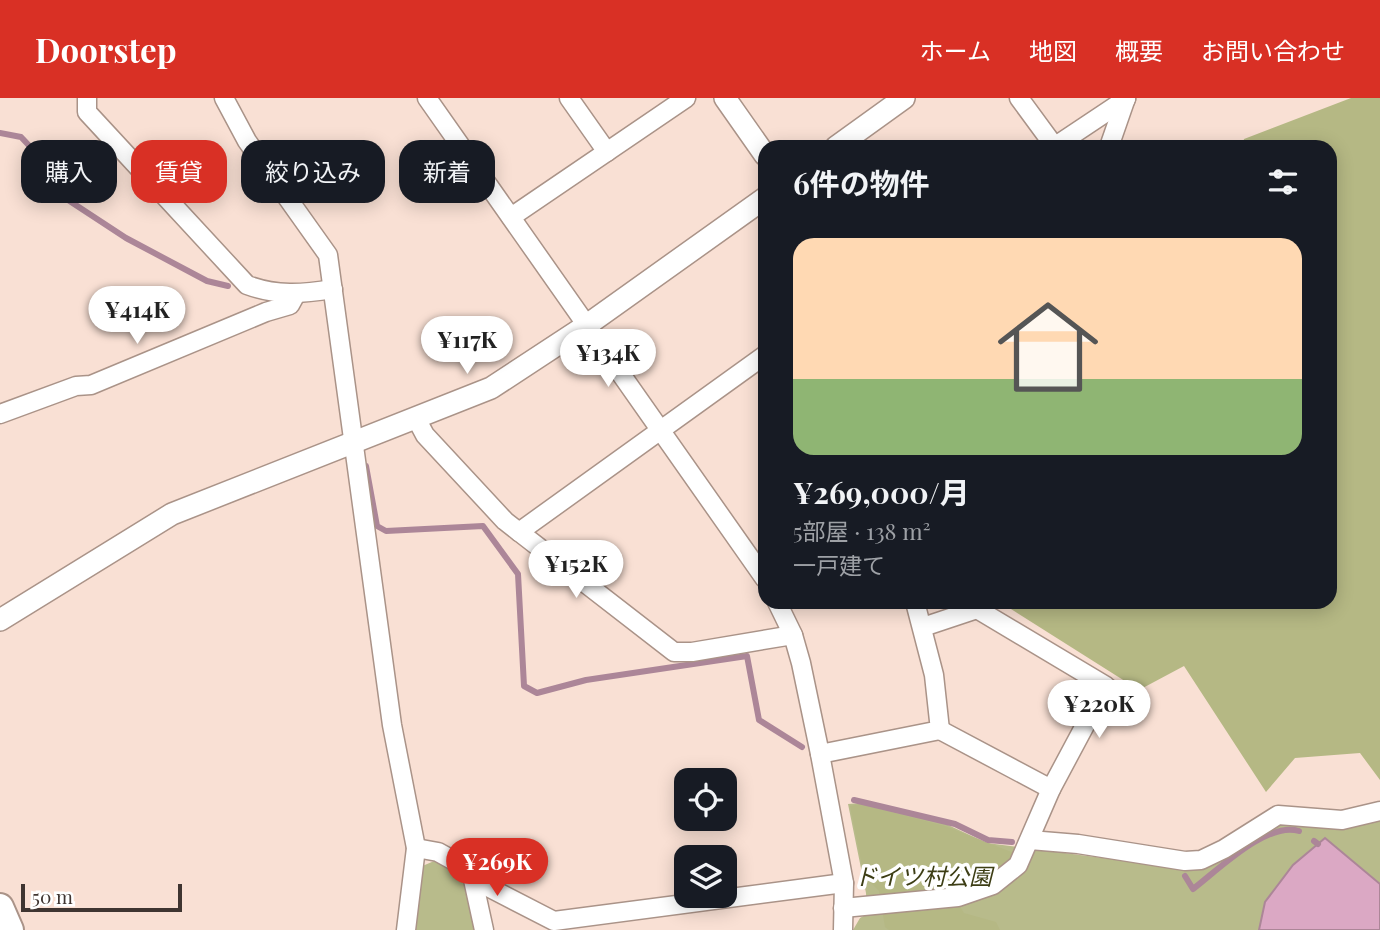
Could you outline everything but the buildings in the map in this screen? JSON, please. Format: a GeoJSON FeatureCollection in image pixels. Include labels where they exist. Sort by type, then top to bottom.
{"type":"FeatureCollection","features":[{"type":"Feature","properties":{"kind":"street"},"geometry":{"type":"LineString","coordinates":[[87,98],[87,112],[247,285],[268,293],[296,295],[333,289]]}},
{"type":"Feature","properties":{"kind":"street"},"geometry":{"type":"LineString","coordinates":[[224,98],[247,141],[328,255],[392,725],[416,848],[406,930]]}},
{"type":"Feature","properties":{"kind":"street"},"geometry":{"type":"LineString","coordinates":[[427,98],[758,569]]}},
{"type":"Feature","properties":{"kind":"street"},"geometry":{"type":"LineString","coordinates":[[569,98],[607,152]]}},
{"type":"Feature","properties":{"kind":"street"},"geometry":{"type":"LineString","coordinates":[[512,217],[686,98]]}},
{"type":"Feature","properties":{"kind":"street"},"geometry":{"type":"LineString","coordinates":[[724,98],[758,145]]}},
{"type":"Feature","properties":{"kind":"street"},"geometry":{"type":"LineString","coordinates":[[846,140],[904,98]]}},
{"type":"Feature","properties":{"kind":"street"},"geometry":{"type":"LineString","coordinates":[[1019,98],[1049,140]]}},
{"type":"Feature","properties":{"kind":"street"},"geometry":{"type":"LineString","coordinates":[[1064,140],[1126,99]]}},
{"type":"Feature","properties":{"kind":"street"},"geometry":{"type":"LineString","coordinates":[[1111,140],[1126,99]]}},
{"type":"Feature","properties":{"kind":"street"},"geometry":{"type":"LineString","coordinates":[[0,620],[172,514],[417,420],[491,388],[587,325],[758,203]]}},
{"type":"Feature","properties":{"kind":"street"},"geometry":{"type":"LineString","coordinates":[[0,414],[76,386],[91,385],[266,312],[290,305],[296,295]]}},
{"type":"Feature","properties":{"kind":"street"},"geometry":{"type":"LineString","coordinates":[[519,532],[758,361]]}},
{"type":"Feature","properties":{"kind":"street"},"geometry":{"type":"LineString","coordinates":[[417,420],[425,435],[505,521],[674,652],[692,652],[793,635]]}},
{"type":"Feature","properties":{"kind":"street"},"geometry":{"type":"LineString","coordinates":[[780,609],[793,635],[820,754],[844,883],[843,930]]}},
{"type":"Feature","properties":{"kind":"street"},"geometry":{"type":"LineString","coordinates":[[917,609],[934,675],[940,730]]}},
{"type":"Feature","properties":{"kind":"street"},"geometry":{"type":"LineString","coordinates":[[923,627],[966,609]]}},
{"type":"Feature","properties":{"kind":"street"},"geometry":{"type":"LineString","coordinates":[[843,908],[958,897],[993,885],[1018,865],[1030,840],[1032,827],[1106,686],[982,609]]}},
{"type":"Feature","properties":{"kind":"street"},"geometry":{"type":"LineString","coordinates":[[820,754],[940,730],[1051,789]]}},
{"type":"Feature","properties":{"kind":"street"},"geometry":{"type":"LineString","coordinates":[[1030,840],[1078,844],[1185,861],[1201,860],[1278,815],[1342,820],[1380,811]]}},
{"type":"Feature","properties":{"kind":"street"},"geometry":{"type":"LineString","coordinates":[[416,848],[438,852],[486,886],[554,921],[844,883]]}},
{"type":"Feature","properties":{"kind":"street"},"geometry":{"type":"LineString","coordinates":[[472,875],[484,930]]}},
{"type":"Feature","properties":{"kind":"green space"},"geometry":{"type":"Polygon","coordinates":[[[1351,98],[1380,98],[1380,780],[1360,753],[1295,758],[1266,792],[1184,666],[1139,690],[1011,609],[1337,609],[1337,140],[1244,139],[1351,98]]]}},
{"type":"Feature","properties":{"kind":"green space","name":"ドイツ村公園"},"geometry":{"type":"Polygon","coordinates":[[[861,803],[946,824],[987,843],[1196,870],[1204,869],[1277,824],[1347,829],[1380,819],[1380,930],[853,930],[860,918],[867,914],[866,893],[848,804],[861,803]]]}},
{"type":"Feature","properties":{"kind":"green space"},"geometry":{"type":"Polygon","coordinates":[[[860,804],[945,826],[1014,853],[1011,862],[979,882],[959,905],[964,913],[996,922],[1000,930],[889,930],[885,927],[879,891],[864,876],[850,806],[860,804]]]}},
{"type":"Feature","properties":{"kind":"green space"},"geometry":{"type":"Polygon","coordinates":[[[439,859],[465,877],[479,930],[416,930],[420,867],[439,859]]]}},
{"type":"Feature","properties":{"kind":"shaded area"},"geometry":{"type":"Polygon","coordinates":[[[1325,838],[1380,884],[1380,930],[1259,930],[1265,902],[1293,865],[1325,838]]]}},
{"type":"Feature","properties":{"kind":"waterway"},"geometry":{"type":"LineString","coordinates":[[0,133],[21,137],[55,173],[65,198],[126,238],[207,281],[228,286]]}},
{"type":"Feature","properties":{"kind":"waterway"},"geometry":{"type":"LineString","coordinates":[[366,466],[377,526],[386,531],[483,526],[518,574],[524,686],[537,693],[586,680],[747,656],[759,720],[802,747]]}},
{"type":"Feature","properties":{"kind":"waterway"},"geometry":{"type":"LineString","coordinates":[[854,800],[955,824],[988,840],[1012,842]]}},
{"type":"Feature","properties":{"kind":"waterway"},"geometry":{"type":"LineString","coordinates":[[1185,876],[1193,889],[1258,840],[1272,833],[1299,831]]}},
{"type":"Feature","properties":{"kind":"waterway"},"geometry":{"type":"LineString","coordinates":[[1314,841],[1318,844]]}}]}
